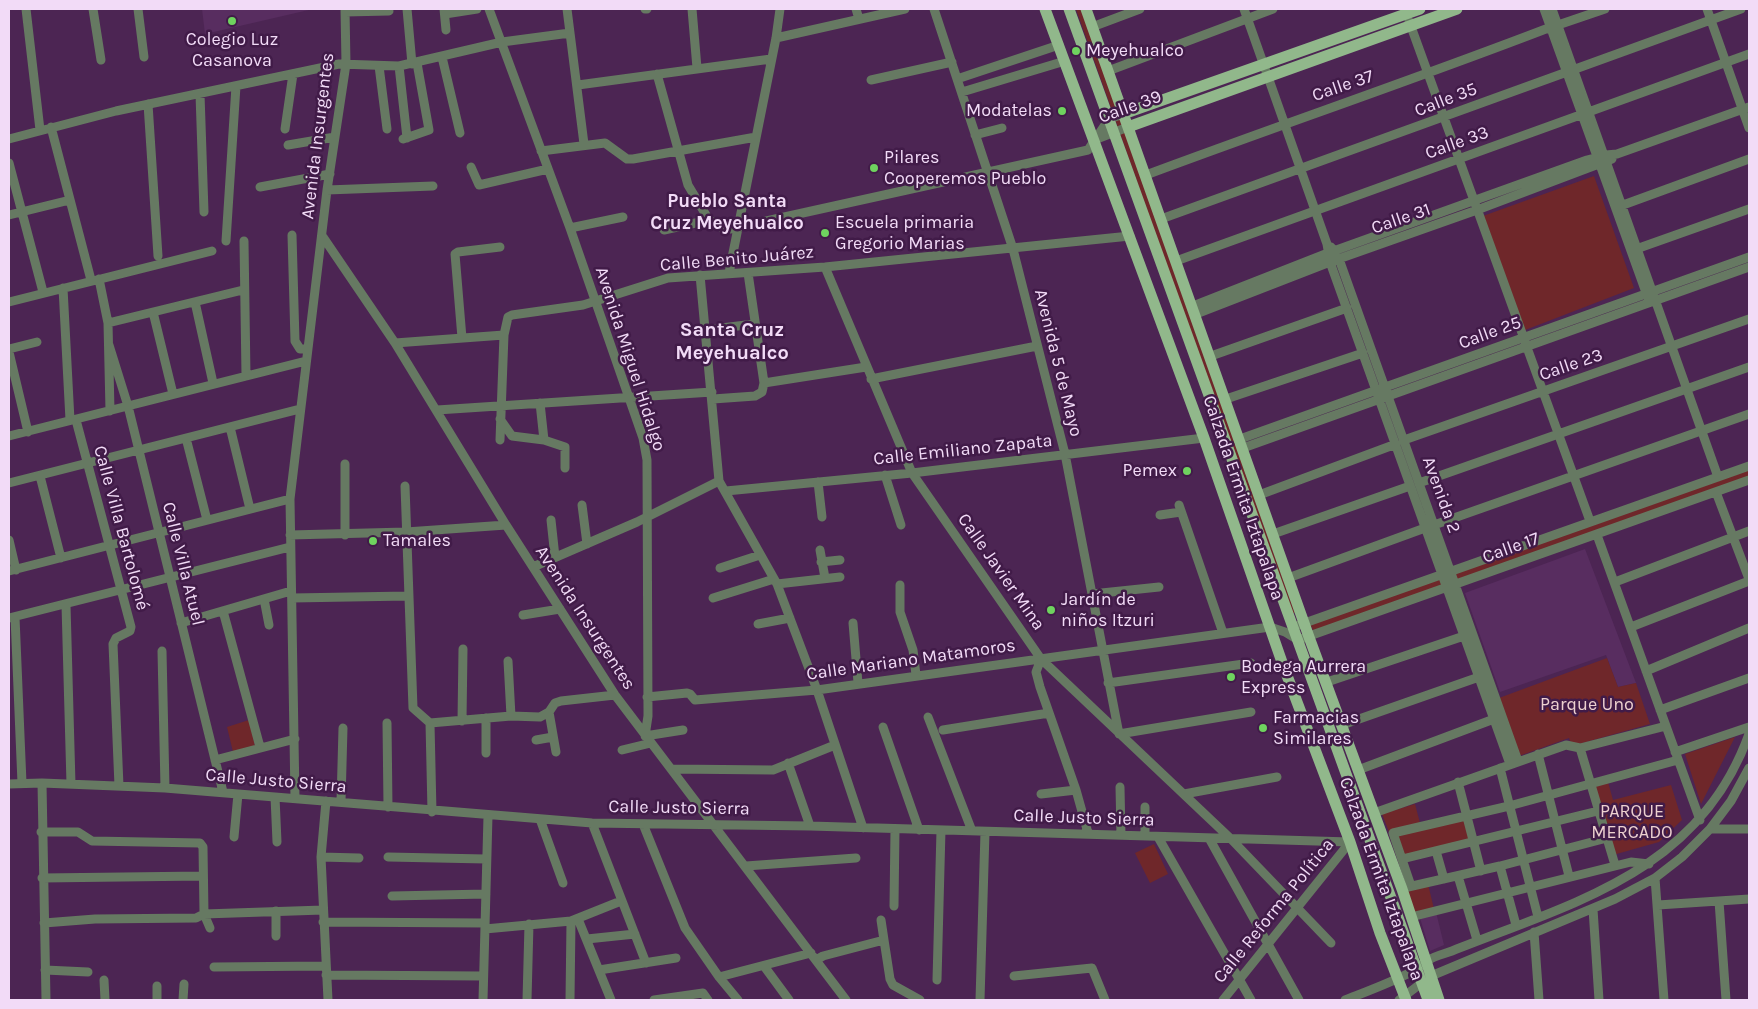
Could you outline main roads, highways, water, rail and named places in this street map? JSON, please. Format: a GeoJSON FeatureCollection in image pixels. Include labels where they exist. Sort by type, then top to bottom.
{"type":"FeatureCollection","features":[{"type":"Feature","properties":{"kind":"main road","name":"Calzada Ermita Iztapalapa"},"geometry":{"type":"LineString","coordinates":[[1045,9],[1204,438],[1270,627],[1350,842],[1404,999]]}},
{"type":"Feature","properties":{"kind":"main road","name":"Calzada Ermita Iztapalapa"},"geometry":{"type":"LineString","coordinates":[[1069,9],[1294,627],[1304,638],[1327,682],[1374,813],[1406,887],[1411,917],[1427,961],[1428,1000]]}},
{"type":"Feature","properties":{"kind":"main road","name":"Calzada Ermita Iztapalapa"},"geometry":{"type":"LineString","coordinates":[[1086,9],[1242,443],[1288,578],[1294,627]]}},
{"type":"Feature","properties":{"kind":"main road","name":"Calle 39"},"geometry":{"type":"LineString","coordinates":[[1123,114],[1406,11],[1420,9]]}},
{"type":"Feature","properties":{"kind":"main road","name":"Calle 39"},"geometry":{"type":"LineString","coordinates":[[1128,127],[1457,9]]}},
{"type":"Feature","properties":{"kind":"main road","name":"Calzada Ermita Iztapalapa"},"geometry":{"type":"LineString","coordinates":[[1304,638],[1416,969],[1439,1000]]}},
{"type":"Feature","properties":{"kind":"place","name":"Colegio Luz Casanova"},"geometry":{"type":"Point","coordinates":[232,21]}},
{"type":"Feature","properties":{"kind":"place","name":"Meyehualco"},"geometry":{"type":"Point","coordinates":[1076,51]}},
{"type":"Feature","properties":{"kind":"place","name":"Modatelas"},"geometry":{"type":"Point","coordinates":[1062,111]}},
{"type":"Feature","properties":{"kind":"place","name":"Pilares Cooperemos Pueblo"},"geometry":{"type":"Point","coordinates":[874,168]}},
{"type":"Feature","properties":{"kind":"place","name":"Escuela primaria Gregorio Marias"},"geometry":{"type":"Point","coordinates":[825,233]}},
{"type":"Feature","properties":{"kind":"place","name":"Pemex"},"geometry":{"type":"Point","coordinates":[1187,471]}},
{"type":"Feature","properties":{"kind":"place","name":"Tamales"},"geometry":{"type":"Point","coordinates":[373,541]}},
{"type":"Feature","properties":{"kind":"place","name":"Jardín de niños Itzuri"},"geometry":{"type":"Point","coordinates":[1051,610]}},
{"type":"Feature","properties":{"kind":"place","name":"Bodega Aurrera Express"},"geometry":{"type":"Point","coordinates":[1231,677]}},
{"type":"Feature","properties":{"kind":"place","name":"Farmacias Similares"},"geometry":{"type":"Point","coordinates":[1263,728]}},
{"type":"Feature","properties":{"kind":"district","name":"Pueblo Santa Cruz Meyehualco"},"geometry":{"type":"Point","coordinates":[727,213]}},
{"type":"Feature","properties":{"kind":"district","name":"Santa Cruz Meyehualco"},"geometry":{"type":"Point","coordinates":[732,342]}},
{"type":"Feature","properties":{"kind":"park label","name":"Parque Uno"},"geometry":{"type":"Point","coordinates":[1587,705]}},
{"type":"Feature","properties":{"kind":"park label","name":"PARQUE MERCADO"},"geometry":{"type":"Point","coordinates":[1632,822]}}]}
